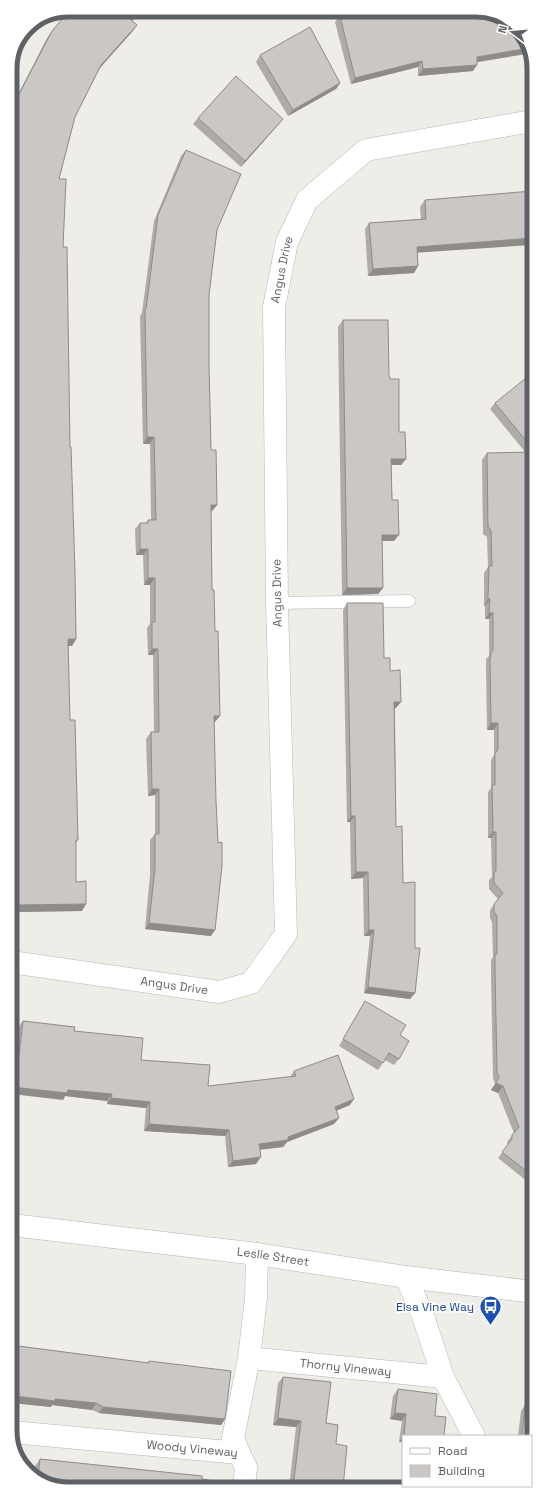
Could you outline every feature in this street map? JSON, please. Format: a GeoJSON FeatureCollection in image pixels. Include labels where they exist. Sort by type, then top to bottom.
{"type":"FeatureCollection","features":[{"type":"Feature","properties":{"kind":"street","name":"Angus Drive"},"geometry":{"type":"LineString","coordinates":[[17,963],[219,992],[250,983],[286,934],[277,603],[274,307],[287,242],[307,200],[366,150],[527,122]]}},
{"type":"Feature","properties":{"kind":"street","name":"Leslie Street"},"geometry":{"type":"LineString","coordinates":[[17,1226],[257,1254],[406,1277],[527,1291]]}},
{"type":"Feature","properties":{"kind":"street","name":"Woody Vineway"},"geometry":{"type":"LineString","coordinates":[[17,1438],[239,1453],[233,1438],[249,1358],[256,1298],[257,1254]]}},
{"type":"Feature","properties":{"kind":"street"},"geometry":{"type":"LineString","coordinates":[[406,1277],[423,1316],[443,1377],[473,1435]]}},
{"type":"Feature","properties":{"kind":"street","name":"Thorny Vineway"},"geometry":{"type":"LineString","coordinates":[[249,1358],[443,1377]]}},
{"type":"Feature","properties":{"kind":"street"},"geometry":{"type":"LineString","coordinates":[[239,1453],[246,1467],[245,1482]]}},
{"type":"Feature","properties":{"kind":"lane"},"geometry":{"type":"LineString","coordinates":[[277,603],[409,601]]}},
{"type":"Feature","properties":{"kind":"building"},"geometry":{"type":"Polygon","coordinates":[[[64,17],[68,17],[133,17],[130,19],[137,25],[101,65],[75,117],[59,179],[66,179],[63,247],[67,247],[70,447],[76,639],[68,639],[70,720],[75,720],[78,840],[76,840],[76,882],[86,881],[86,904],[18,905],[17,98],[52,31],[64,17]]]}},
{"type":"Feature","properties":{"kind":"building"},"geometry":{"type":"Polygon","coordinates":[[[340,17],[486,18],[496,21],[510,30],[520,42],[523,49],[477,57],[477,65],[423,69],[422,61],[355,78],[340,17]]]}},
{"type":"Feature","properties":{"kind":"building"},"geometry":{"type":"Polygon","coordinates":[[[310,27],[340,83],[293,110],[260,55],[310,27]]]}},
{"type":"Feature","properties":{"kind":"building"},"geometry":{"type":"Polygon","coordinates":[[[236,76],[283,119],[245,161],[198,118],[236,76]]]}},
{"type":"Feature","properties":{"kind":"building"},"geometry":{"type":"Polygon","coordinates":[[[186,150],[241,174],[217,230],[209,295],[211,450],[216,450],[217,505],[211,505],[212,590],[214,590],[215,631],[218,631],[220,716],[214,716],[216,801],[218,843],[222,842],[222,866],[215,930],[149,923],[155,868],[155,834],[159,834],[159,789],[152,789],[151,732],[159,732],[158,649],[152,649],[152,622],[155,622],[155,578],[148,578],[148,549],[140,549],[140,523],[148,523],[148,520],[156,520],[154,437],[147,437],[145,310],[158,215],[186,150]]]}},
{"type":"Feature","properties":{"kind":"building"},"geometry":{"type":"Polygon","coordinates":[[[527,191],[527,238],[417,247],[418,266],[373,269],[369,223],[426,219],[425,200],[527,191]]]}},
{"type":"Feature","properties":{"kind":"building"},"geometry":{"type":"Polygon","coordinates":[[[343,320],[388,320],[389,375],[390,379],[399,379],[399,432],[405,432],[406,459],[391,459],[392,500],[398,500],[399,535],[382,535],[383,588],[347,588],[343,320]]]}},
{"type":"Feature","properties":{"kind":"building"},"geometry":{"type":"Polygon","coordinates":[[[527,377],[527,442],[495,403],[527,377]]]}},
{"type":"Feature","properties":{"kind":"building"},"geometry":{"type":"Polygon","coordinates":[[[527,452],[527,1172],[502,1152],[512,1139],[512,1135],[519,1127],[503,1086],[496,1083],[499,1077],[497,1072],[495,969],[495,954],[497,954],[497,916],[494,912],[494,904],[503,893],[494,883],[494,873],[496,871],[496,832],[493,832],[492,785],[495,785],[495,753],[498,750],[498,723],[491,723],[490,661],[493,650],[493,613],[489,613],[490,599],[488,599],[489,566],[492,566],[491,530],[488,527],[487,453],[527,452]]]}},
{"type":"Feature","properties":{"kind":"building"},"geometry":{"type":"Polygon","coordinates":[[[347,603],[383,603],[384,658],[390,658],[390,671],[400,670],[401,702],[394,702],[396,827],[402,826],[403,883],[415,882],[415,948],[420,948],[415,993],[368,987],[374,930],[369,930],[368,872],[356,872],[355,816],[351,816],[347,603]]]}},
{"type":"Feature","properties":{"kind":"building"},"geometry":{"type":"Polygon","coordinates":[[[365,1001],[406,1025],[400,1035],[409,1041],[399,1059],[389,1053],[383,1063],[343,1039],[365,1001]]]}},
{"type":"Feature","properties":{"kind":"building"},"geometry":{"type":"Polygon","coordinates":[[[23,1021],[75,1027],[74,1031],[143,1038],[141,1060],[210,1065],[208,1086],[296,1076],[294,1071],[338,1055],[354,1099],[335,1107],[339,1118],[288,1137],[288,1140],[259,1144],[261,1157],[233,1161],[229,1130],[149,1124],[150,1102],[111,1098],[112,1094],[68,1090],[67,1093],[17,1088],[17,1055],[19,1055],[23,1021]]]}},
{"type":"Feature","properties":{"kind":"building"},"geometry":{"type":"Polygon","coordinates":[[[18,1346],[149,1363],[149,1361],[231,1371],[225,1419],[103,1407],[96,1403],[55,1399],[55,1401],[17,1396],[18,1346]]]}},
{"type":"Feature","properties":{"kind":"building"},"geometry":{"type":"Polygon","coordinates":[[[283,1377],[331,1382],[326,1423],[338,1425],[336,1444],[347,1446],[344,1482],[294,1482],[301,1421],[278,1418],[283,1377]]]}},
{"type":"Feature","properties":{"kind":"building"},"geometry":{"type":"Polygon","coordinates":[[[398,1389],[437,1394],[435,1416],[446,1417],[444,1435],[404,1435],[406,1414],[395,1413],[398,1389]]]}},
{"type":"Feature","properties":{"kind":"building"},"geometry":{"type":"Polygon","coordinates":[[[525,1405],[527,1405],[527,1435],[522,1435],[525,1405]]]}},
{"type":"Feature","properties":{"kind":"building"},"geometry":{"type":"Polygon","coordinates":[[[40,1459],[202,1476],[202,1479],[217,1482],[65,1482],[48,1478],[39,1472],[40,1459]]]}},
{"type":"Feature","properties":{"kind":"place","name":"Elsa Vine Way"},"geometry":{"type":"Point","coordinates":[490,1326]}}]}
